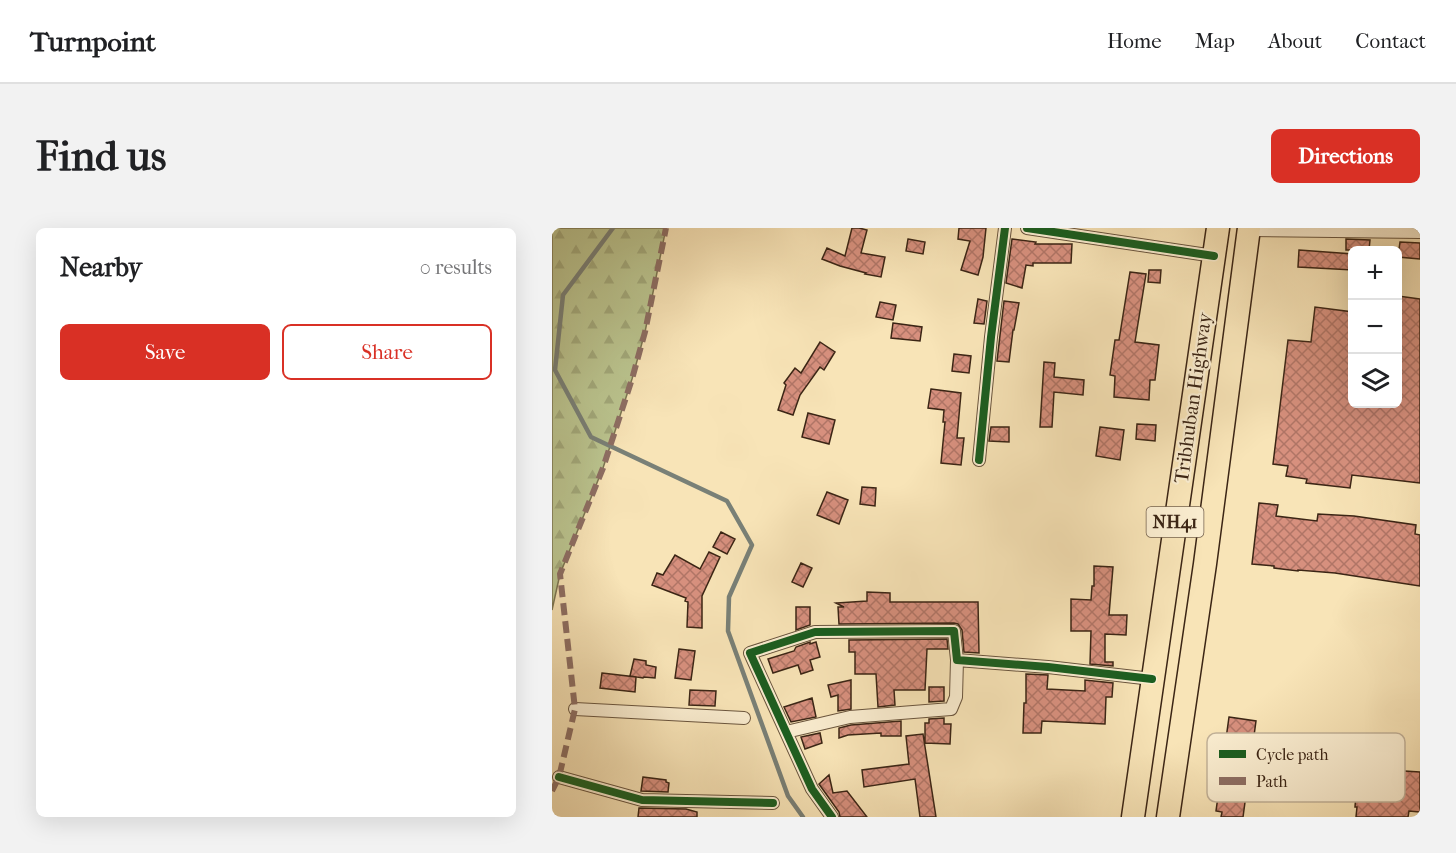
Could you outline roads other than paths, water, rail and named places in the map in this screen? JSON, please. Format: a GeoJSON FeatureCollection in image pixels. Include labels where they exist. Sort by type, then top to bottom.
{"type":"FeatureCollection","features":[{"type":"Feature","properties":{"kind":"highway","name":"Tribhuban Highway"},"geometry":{"type":"LineString","coordinates":[[1133,817],[1218,228]]}},
{"type":"Feature","properties":{"kind":"highway","name":"Tribhuban Highway"},"geometry":{"type":"LineString","coordinates":[[1168,817],[1205,564],[1249,229]]}},
{"type":"Feature","properties":{"kind":"highway"},"geometry":{"type":"LineString","coordinates":[[1206,304],[1238,305]]}},
{"type":"Feature","properties":{"kind":"street"},"geometry":{"type":"LineString","coordinates":[[979,459],[1005,228]]}},
{"type":"Feature","properties":{"kind":"street"},"geometry":{"type":"LineString","coordinates":[[1027,228],[1214,256]]}},
{"type":"Feature","properties":{"kind":"street"},"geometry":{"type":"LineString","coordinates":[[1249,229],[1420,232]]}},
{"type":"Feature","properties":{"kind":"street"},"geometry":{"type":"LineString","coordinates":[[786,732],[850,717],[951,709],[956,697],[957,660],[954,631],[815,632],[750,653],[786,732],[812,789],[832,817]]}},
{"type":"Feature","properties":{"kind":"street"},"geometry":{"type":"LineString","coordinates":[[957,660],[1048,667],[1152,680]]}},
{"type":"Feature","properties":{"kind":"street"},"geometry":{"type":"LineString","coordinates":[[575,709],[744,718]]}},
{"type":"Feature","properties":{"kind":"street"},"geometry":{"type":"LineString","coordinates":[[559,777],[642,800],[773,803]]}},
{"type":"Feature","properties":{"kind":"waterway"},"geometry":{"type":"LineString","coordinates":[[613,228],[563,295],[555,370],[591,437],[727,501],[752,545],[729,597],[728,631],[788,796],[803,817]]}}]}
